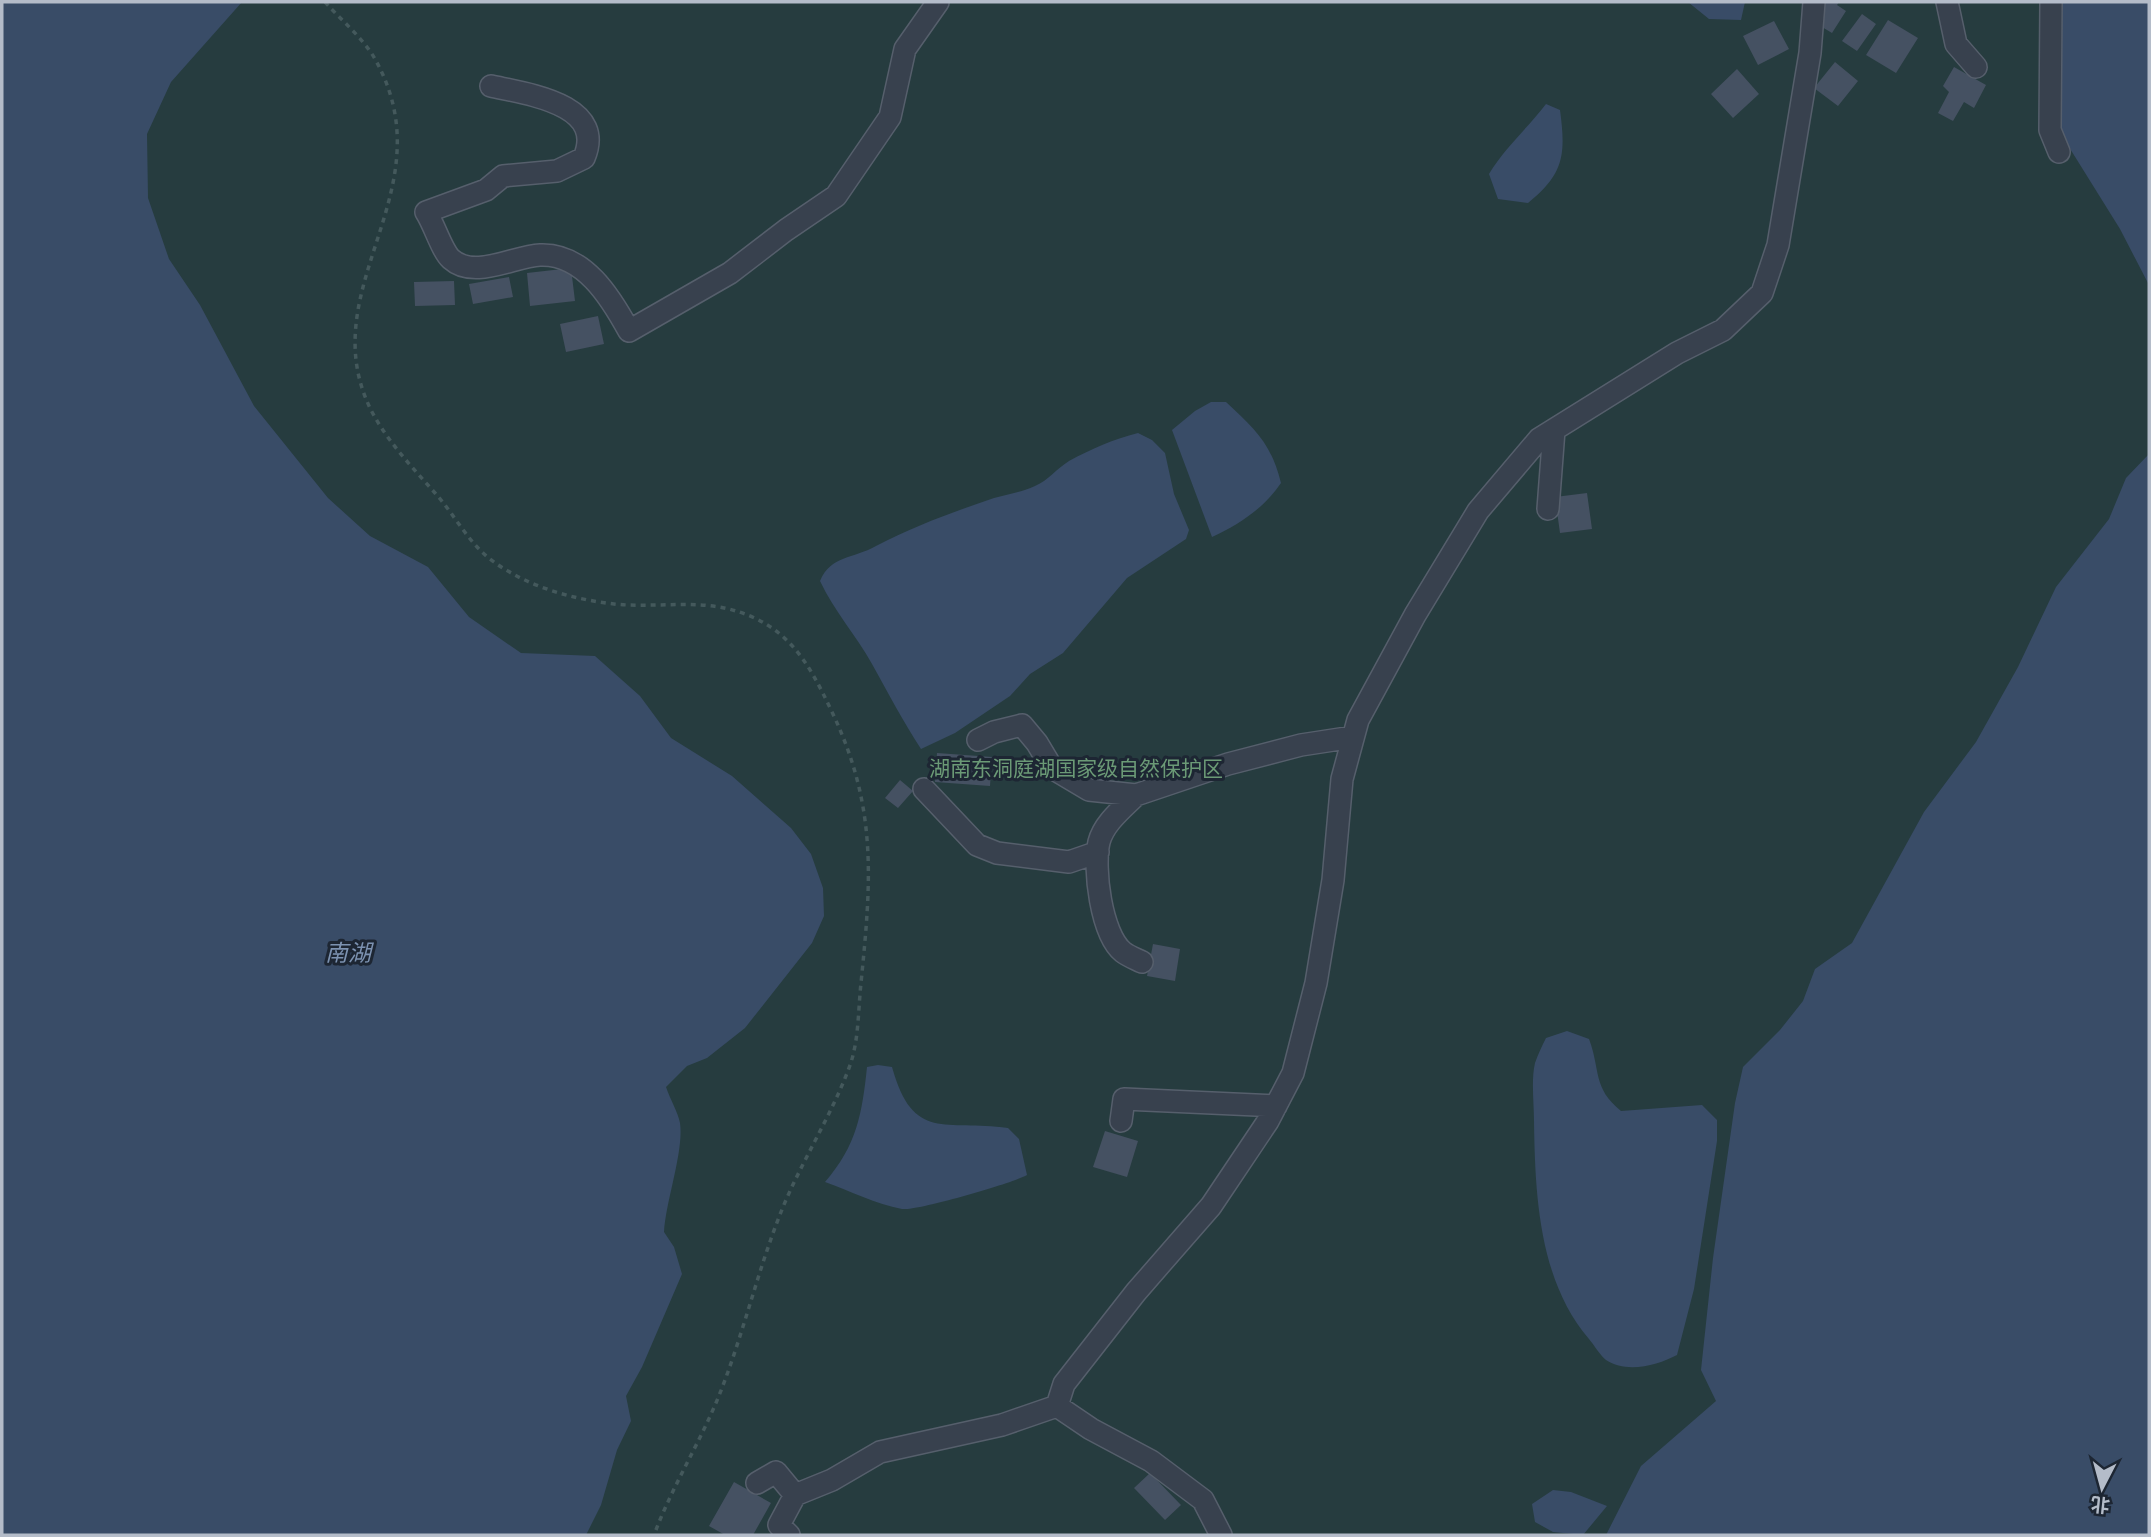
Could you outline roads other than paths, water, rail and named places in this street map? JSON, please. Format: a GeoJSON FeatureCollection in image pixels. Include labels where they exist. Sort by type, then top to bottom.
{"type":"FeatureCollection","features":[{"type":"Feature","properties":{"kind":"street"},"geometry":{"type":"LineString","coordinates":[[491,86],[551,99],[586,126],[590,143],[584,158],[557,171],[503,176],[486,190],[426,212],[450,258],[467,268],[541,254],[575,264],[597,281],[629,331],[730,273],[836,196],[890,117],[905,49],[938,2]]}},
{"type":"Feature","properties":{"kind":"street"},"geometry":{"type":"LineString","coordinates":[[1057,1406],[1064,1384],[1136,1292],[1211,1206],[1276,1107],[1293,1073],[1316,983],[1333,880],[1342,779],[1358,720],[1415,615],[1478,511],[1539,439],[1677,353],[1723,330],[1762,293],[1778,245],[1810,53],[1814,2]]}},
{"type":"Feature","properties":{"kind":"street"},"geometry":{"type":"LineString","coordinates":[[1947,2],[1956,44],[1976,67]]}},
{"type":"Feature","properties":{"kind":"street"},"geometry":{"type":"LineString","coordinates":[[2052,2],[2050,130],[2059,152]]}},
{"type":"Feature","properties":{"kind":"street"},"geometry":{"type":"LineString","coordinates":[[1548,509],[1554,430]]}},
{"type":"Feature","properties":{"kind":"street"},"geometry":{"type":"LineString","coordinates":[[978,740],[994,732],[1022,725],[1052,768],[1089,790],[1136,795],[1228,764],[1301,745],[1353,737]]}},
{"type":"Feature","properties":{"kind":"street"},"geometry":{"type":"LineString","coordinates":[[924,789],[977,845],[998,853],[1069,862],[1098,852]]}},
{"type":"Feature","properties":{"kind":"street"},"geometry":{"type":"LineString","coordinates":[[1136,795],[1110,821],[1099,841],[1097,877],[1102,910],[1122,951],[1142,962]]}},
{"type":"Feature","properties":{"kind":"street"},"geometry":{"type":"LineString","coordinates":[[1121,1121],[1124,1099],[1276,1107]]}},
{"type":"Feature","properties":{"kind":"street"},"geometry":{"type":"LineString","coordinates":[[789,1535],[779,1525],[787,1516],[795,1494],[832,1480],[880,1452],[1002,1425],[1057,1406]]}},
{"type":"Feature","properties":{"kind":"street"},"geometry":{"type":"LineString","coordinates":[[1057,1406],[1091,1429],[1151,1461],[1203,1500],[1221,1535]]}},
{"type":"Feature","properties":{"kind":"street"},"geometry":{"type":"LineString","coordinates":[[757,1483],[776,1472],[795,1494]]}},
{"type":"Feature","properties":{"kind":"water","name":"南湖"},"geometry":{"type":"Polygon","coordinates":[[[2,2],[242,2],[171,82],[147,134],[148,198],[169,259],[200,305],[254,406],[328,498],[370,536],[428,567],[469,617],[521,653],[595,656],[640,696],[671,738],[732,776],[791,828],[811,854],[823,888],[824,916],[812,943],[745,1028],[707,1058],[687,1066],[666,1087],[679,1119],[681,1134],[664,1232],[674,1247],[682,1274],[642,1367],[626,1396],[631,1421],[617,1450],[601,1505],[586,1535],[2,1535],[2,2]]]}},
{"type":"Feature","properties":{"kind":"water"},"geometry":{"type":"Polygon","coordinates":[[[1688,2],[1745,2],[1741,20],[1709,19],[1688,2]]]}},
{"type":"Feature","properties":{"kind":"water"},"geometry":{"type":"Polygon","coordinates":[[[2059,2],[2149,2],[2149,285],[2120,229],[2059,131],[2059,2]]]}},
{"type":"Feature","properties":{"kind":"water"},"geometry":{"type":"Polygon","coordinates":[[[1546,104],[1560,110],[1563,139],[1556,173],[1528,203],[1498,199],[1489,174],[1546,104]]]}},
{"type":"Feature","properties":{"kind":"water"},"geometry":{"type":"Polygon","coordinates":[[[1211,402],[1226,402],[1254,429],[1272,457],[1281,483],[1251,514],[1212,537],[1172,430],[1211,402]]]}},
{"type":"Feature","properties":{"kind":"water"},"geometry":{"type":"Polygon","coordinates":[[[1138,433],[1152,440],[1165,453],[1174,494],[1189,530],[1186,539],[1127,578],[1063,653],[1030,674],[1010,696],[955,733],[921,749],[866,653],[820,581],[825,573],[836,562],[919,526],[1035,486],[1064,464],[1094,448],[1138,433]]]}},
{"type":"Feature","properties":{"kind":"water"},"geometry":{"type":"Polygon","coordinates":[[[2149,454],[2149,1535],[1606,1535],[1641,1466],[1716,1401],[1701,1370],[1713,1258],[1735,1103],[1743,1067],[1780,1030],[1803,1001],[1815,969],[1852,943],[1924,812],[1976,742],[2018,667],[2056,587],[2109,519],[2126,478],[2149,454]]]}},
{"type":"Feature","properties":{"kind":"water"},"geometry":{"type":"Polygon","coordinates":[[[1567,1031],[1589,1039],[1601,1086],[1621,1111],[1702,1105],[1717,1120],[1717,1141],[1694,1289],[1677,1355],[1652,1365],[1623,1367],[1606,1360],[1572,1316],[1559,1291],[1550,1264],[1543,1236],[1536,1178],[1533,1077],[1535,1063],[1546,1038],[1567,1031]]]}},
{"type":"Feature","properties":{"kind":"water"},"geometry":{"type":"Polygon","coordinates":[[[867,1067],[892,1067],[900,1091],[910,1107],[921,1117],[934,1123],[949,1125],[1008,1128],[1019,1139],[1027,1175],[965,1196],[902,1209],[825,1182],[851,1142],[863,1100],[867,1067]]]}},
{"type":"Feature","properties":{"kind":"water"},"geometry":{"type":"Polygon","coordinates":[[[1553,1490],[1571,1492],[1607,1506],[1583,1535],[1553,1532],[1535,1522],[1532,1504],[1553,1490]]]}},
{"type":"Feature","properties":{"kind":"park label","name":"湖南东洞庭湖国家级自然保护区"},"geometry":{"type":"Point","coordinates":[1076,768]}}]}
